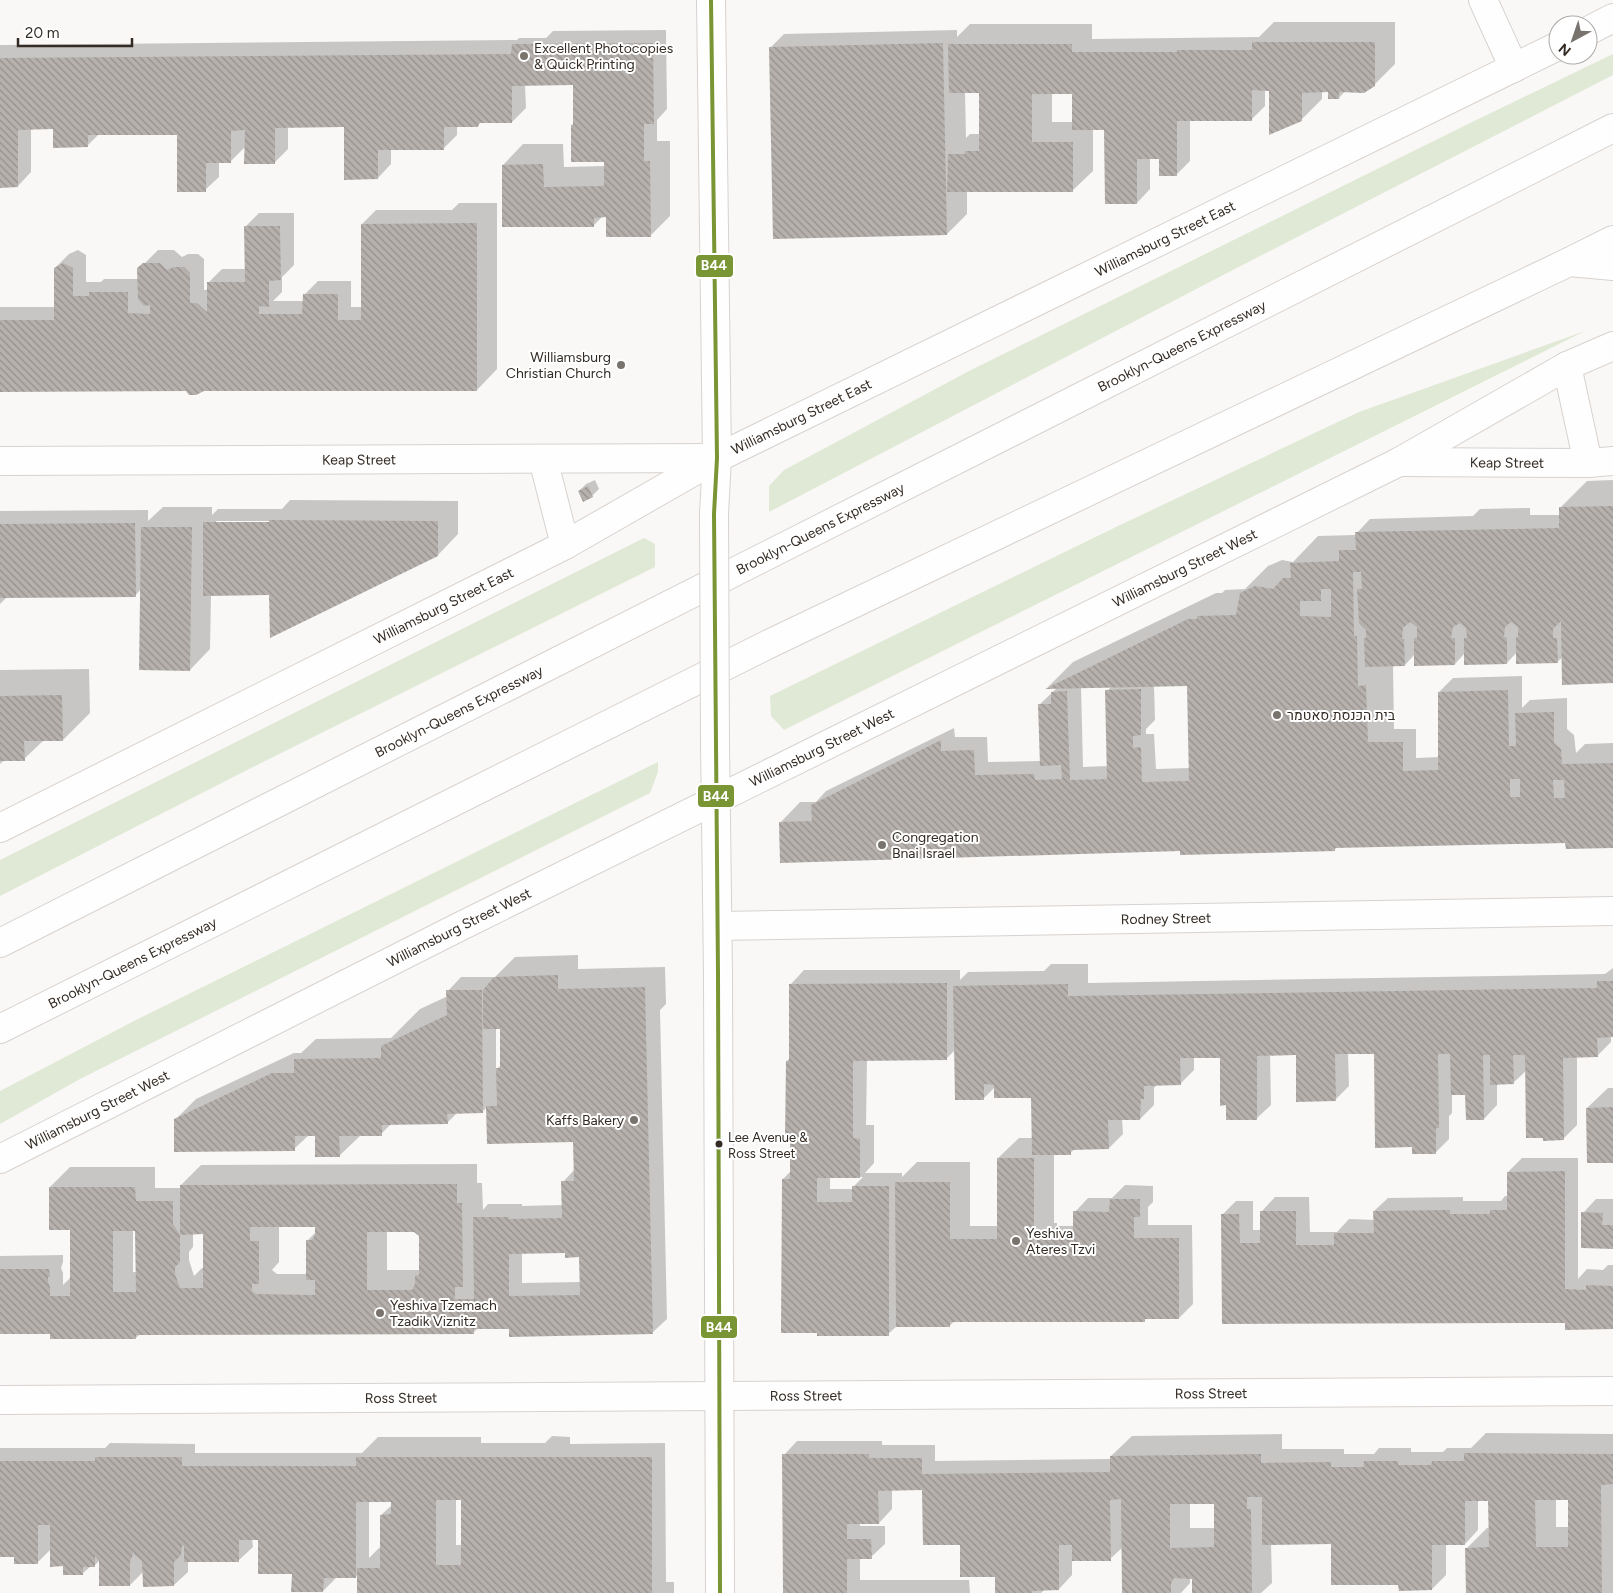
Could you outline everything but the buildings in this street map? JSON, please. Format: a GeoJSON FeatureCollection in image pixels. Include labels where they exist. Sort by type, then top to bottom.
{"type":"FeatureCollection","features":[{"type":"Feature","properties":{"kind":"main road"},"geometry":{"type":"LineString","coordinates":[[710,0],[717,458],[714,514],[718,926],[720,1593]]}},
{"type":"Feature","properties":{"kind":"main road"},"geometry":{"type":"LineString","coordinates":[[1483,0],[1514,68]]}},
{"type":"Feature","properties":{"kind":"main road"},"geometry":{"type":"LineString","coordinates":[[1598,26],[1613,18]]}},
{"type":"Feature","properties":{"kind":"main road","name":"Williamsburg Street East"},"geometry":{"type":"LineString","coordinates":[[0,828],[565,545],[717,458],[1548,51]]}},
{"type":"Feature","properties":{"kind":"main road","name":"Brooklyn-Queens Expressway"},"geometry":{"type":"LineString","coordinates":[[0,943],[1613,128]]}},
{"type":"Feature","properties":{"kind":"main road","name":"Brooklyn-Queens Expressway"},"geometry":{"type":"LineString","coordinates":[[0,1029],[771,642],[1613,240]]}},
{"type":"Feature","properties":{"kind":"main road"},"geometry":{"type":"LineString","coordinates":[[1569,262],[1613,266]]}},
{"type":"Feature","properties":{"kind":"main road","name":"Williamsburg Street West"},"geometry":{"type":"LineString","coordinates":[[0,1159],[461,926],[1399,462],[1567,366],[1613,346]]}},
{"type":"Feature","properties":{"kind":"main road"},"geometry":{"type":"LineString","coordinates":[[1567,366],[1601,462]]}},
{"type":"Feature","properties":{"kind":"main road","name":"Keap Street"},"geometry":{"type":"LineString","coordinates":[[0,461],[717,458]]}},
{"type":"Feature","properties":{"kind":"main road"},"geometry":{"type":"LineString","coordinates":[[543,459],[565,545]]}},
{"type":"Feature","properties":{"kind":"main road","name":"Keap Street"},"geometry":{"type":"LineString","coordinates":[[1399,462],[1601,462]]}},
{"type":"Feature","properties":{"kind":"main road","name":"Rodney Street"},"geometry":{"type":"LineString","coordinates":[[718,926],[1613,911]]}},
{"type":"Feature","properties":{"kind":"main road","name":"Ross Street"},"geometry":{"type":"LineString","coordinates":[[0,1400],[1613,1391]]}},
{"type":"Feature","properties":{"kind":"green space"},"geometry":{"type":"Polygon","coordinates":[[[1613,54],[1613,75],[1227,273],[769,512],[769,486],[784,470],[969,371],[1466,125],[1590,65],[1598,65],[1598,61],[1613,54]]]}},
{"type":"Feature","properties":{"kind":"green space"},"geometry":{"type":"Polygon","coordinates":[[[1585,331],[784,730],[771,716],[770,696],[1116,527],[1359,412],[1585,331]]]}},
{"type":"Feature","properties":{"kind":"green space"},"geometry":{"type":"Polygon","coordinates":[[[644,538],[655,544],[655,567],[255,766],[0,896],[0,860],[644,538]]]}},
{"type":"Feature","properties":{"kind":"green space"},"geometry":{"type":"Polygon","coordinates":[[[658,762],[658,772],[650,793],[80,1079],[0,1124],[0,1091],[134,1021],[658,762]]]}},
{"type":"Feature","properties":{"kind":"transit line","name":"B44"},"geometry":{"type":"LineString","coordinates":[[711,0],[717,458],[714,514],[720,1593]]}},
{"type":"Feature","properties":{"kind":"place","name":"Excellent Photocopies & Quick Printing"},"geometry":{"type":"Point","coordinates":[524,56]}},
{"type":"Feature","properties":{"kind":"place","name":"Williamsburg Christian Church"},"geometry":{"type":"Point","coordinates":[621,365]}},
{"type":"Feature","properties":{"kind":"place","name":"בית הכנסת סאטמר"},"geometry":{"type":"Point","coordinates":[1277,715]}},
{"type":"Feature","properties":{"kind":"place","name":"Congregation Bnai Israel"},"geometry":{"type":"Point","coordinates":[882,845]}},
{"type":"Feature","properties":{"kind":"place","name":"Kaffs Bakery"},"geometry":{"type":"Point","coordinates":[634,1120]}},
{"type":"Feature","properties":{"kind":"place","name":"Lee Avenue & Ross Street"},"geometry":{"type":"Point","coordinates":[719,1144]}},
{"type":"Feature","properties":{"kind":"place","name":"Yeshiva Ateres Tzvi"},"geometry":{"type":"Point","coordinates":[1016,1241]}},
{"type":"Feature","properties":{"kind":"place","name":"Yeshiva Tzemach Tzadik Viznitz"},"geometry":{"type":"Point","coordinates":[380,1313]}}]}
